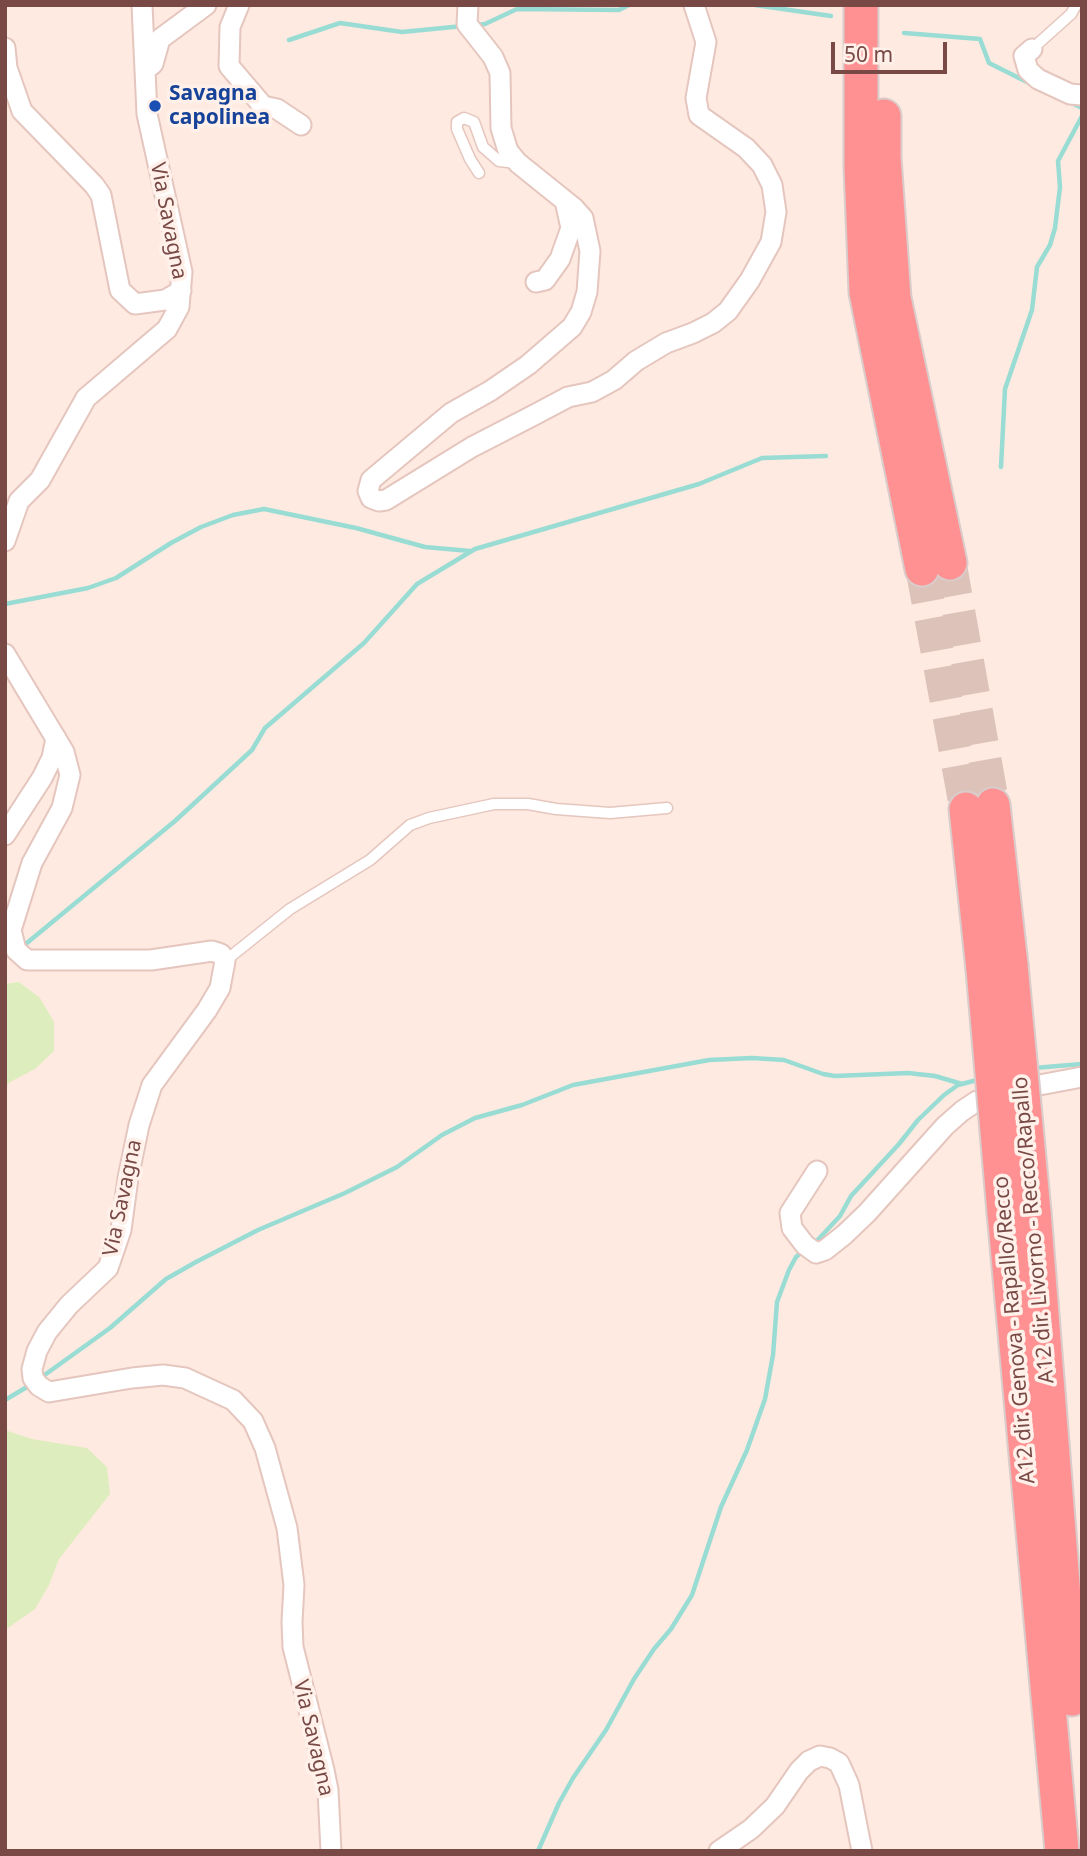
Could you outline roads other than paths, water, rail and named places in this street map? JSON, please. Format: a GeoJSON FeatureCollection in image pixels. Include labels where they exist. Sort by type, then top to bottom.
{"type":"FeatureCollection","features":[{"type":"Feature","properties":{"kind":"highway"},"geometry":{"type":"LineString","coordinates":[[861,5],[861,167],[866,292],[936,566],[894,298],[884,158],[883,5]]}},
{"type":"Feature","properties":{"kind":"highway","name":"A12 dir. Genova - Rapallo/Recco"},"geometry":{"type":"LineString","coordinates":[[979,807],[997,967],[1019,1212],[1062,1851]]}},
{"type":"Feature","properties":{"kind":"highway","name":"A12 dir. Livorno - Recco/Rapallo"},"geometry":{"type":"LineString","coordinates":[[1019,1212],[1082,1824]]}},
{"type":"Feature","properties":{"kind":"street","name":"Via Savagna"},"geometry":{"type":"LineString","coordinates":[[5,541],[19,500],[40,480],[86,398],[167,329],[179,307],[182,272],[147,114],[142,5]]}},
{"type":"Feature","properties":{"kind":"street"},"geometry":{"type":"LineString","coordinates":[[145,69],[153,64],[160,39],[206,5]]}},
{"type":"Feature","properties":{"kind":"street"},"geometry":{"type":"LineString","coordinates":[[239,5],[230,27],[229,66],[263,106],[277,108],[301,125]]}},
{"type":"Feature","properties":{"kind":"street"},"geometry":{"type":"LineString","coordinates":[[468,5],[467,24],[493,57],[500,72],[502,128],[508,151],[518,163],[583,218],[590,251],[587,292],[581,312],[572,327],[528,365],[450,414],[372,480],[368,491],[371,498],[379,501],[386,500],[472,447],[568,397],[592,392],[614,380],[636,360],[666,343],[713,323],[728,311],[750,280],[771,242],[776,212],[772,185],[762,165],[746,148],[699,115],[696,98],[706,42],[694,5]]}},
{"type":"Feature","properties":{"kind":"street"},"geometry":{"type":"LineString","coordinates":[[5,48],[7,68],[22,111],[101,195],[120,290],[135,304],[165,300],[181,290]]}},
{"type":"Feature","properties":{"kind":"street"},"geometry":{"type":"LineString","coordinates":[[1032,49],[1024,56],[1028,70],[1038,79],[1070,94],[1082,94]]}},
{"type":"Feature","properties":{"kind":"street"},"geometry":{"type":"LineString","coordinates":[[536,282],[545,280],[560,259],[571,228],[565,201]]}},
{"type":"Feature","properties":{"kind":"street"},"geometry":{"type":"LineString","coordinates":[[5,653],[64,752],[70,775],[62,808],[32,863],[11,930],[16,950],[27,960],[151,960],[212,951],[221,954],[225,961]]}},
{"type":"Feature","properties":{"kind":"street"},"geometry":{"type":"LineString","coordinates":[[5,835],[42,778],[52,758],[56,738]]}},
{"type":"Feature","properties":{"kind":"street","name":"Via Savagna"},"geometry":{"type":"LineString","coordinates":[[225,961],[220,988],[152,1085],[139,1125],[121,1230],[108,1268],[69,1305],[47,1332],[37,1351],[32,1370],[33,1378],[49,1392],[132,1378],[163,1375],[185,1378],[233,1400],[253,1422],[265,1448],[287,1528],[294,1585],[293,1647],[326,1780],[331,1851]]}},
{"type":"Feature","properties":{"kind":"street"},"geometry":{"type":"LineString","coordinates":[[817,1171],[790,1213],[792,1228],[805,1245],[816,1253],[825,1250],[844,1235],[945,1126],[977,1101],[1013,1090],[1082,1077]]}},
{"type":"Feature","properties":{"kind":"street"},"geometry":{"type":"LineString","coordinates":[[719,1851],[751,1829],[775,1807],[804,1766],[820,1756],[839,1763],[849,1785],[862,1851]]}},
{"type":"Feature","properties":{"kind":"lane"},"geometry":{"type":"LineString","coordinates":[[1032,49],[1071,13],[1076,5]]}},
{"type":"Feature","properties":{"kind":"lane"},"geometry":{"type":"LineString","coordinates":[[479,173],[457,129],[457,122],[464,118],[474,122],[483,147],[499,161],[518,163]]}},
{"type":"Feature","properties":{"kind":"lane"},"geometry":{"type":"LineString","coordinates":[[225,961],[290,909],[370,860],[410,825],[429,818],[494,804],[528,804],[610,813],[667,808]]}},
{"type":"Feature","properties":{"kind":"waterway"},"geometry":{"type":"LineString","coordinates":[[475,25],[485,24],[517,9],[619,10],[629,5]]}},
{"type":"Feature","properties":{"kind":"waterway"},"geometry":{"type":"LineString","coordinates":[[755,5],[831,16]]}},
{"type":"Feature","properties":{"kind":"waterway"},"geometry":{"type":"LineString","coordinates":[[289,40],[340,23],[402,32],[463,26]]}},
{"type":"Feature","properties":{"kind":"waterway"},"geometry":{"type":"LineString","coordinates":[[904,33],[980,39],[989,63],[1031,84]]}},
{"type":"Feature","properties":{"kind":"waterway"},"geometry":{"type":"LineString","coordinates":[[1068,101],[1082,108]]}},
{"type":"Feature","properties":{"kind":"waterway"},"geometry":{"type":"LineString","coordinates":[[1001,467],[1005,389],[1032,310],[1037,267],[1050,245],[1055,228],[1060,187],[1058,161],[1082,116]]}},
{"type":"Feature","properties":{"kind":"waterway"},"geometry":{"type":"LineString","coordinates":[[22,947],[175,821],[252,750],[265,728],[364,643],[417,584],[475,549],[699,484],[762,458],[826,456]]}},
{"type":"Feature","properties":{"kind":"waterway"},"geometry":{"type":"LineString","coordinates":[[5,604],[88,588],[116,578],[201,527],[233,515],[264,509],[356,528],[425,547],[470,551]]}},
{"type":"Feature","properties":{"kind":"waterway"},"geometry":{"type":"LineString","coordinates":[[39,1379],[110,1328],[166,1279],[196,1262],[258,1230],[345,1193],[397,1167],[442,1135],[475,1118],[522,1105],[573,1085],[709,1060],[752,1058],[784,1060],[835,1076],[908,1073],[935,1076],[962,1084]]}},
{"type":"Feature","properties":{"kind":"waterway"},"geometry":{"type":"LineString","coordinates":[[1034,1068],[1082,1064]]}},
{"type":"Feature","properties":{"kind":"waterway"},"geometry":{"type":"LineString","coordinates":[[814,1244],[840,1216],[851,1196],[918,1120],[958,1085],[981,1079]]}},
{"type":"Feature","properties":{"kind":"waterway"},"geometry":{"type":"LineString","coordinates":[[538,1851],[573,1778],[606,1730],[634,1679],[692,1595],[721,1507],[747,1450],[765,1399],[773,1355],[777,1302],[789,1270],[796,1257],[804,1250]]}},
{"type":"Feature","properties":{"kind":"waterway"},"geometry":{"type":"LineString","coordinates":[[5,1400],[32,1384]]}},
{"type":"Feature","properties":{"kind":"tunnel"},"geometry":{"type":"LineString","coordinates":[[950,563],[993,805]]}},
{"type":"Feature","properties":{"kind":"tunnel"},"geometry":{"type":"LineString","coordinates":[[922,569],[966,809]]}},
{"type":"Feature","properties":{"kind":"place","name":"Savagna capolinea"},"geometry":{"type":"Point","coordinates":[155,106]}}]}
